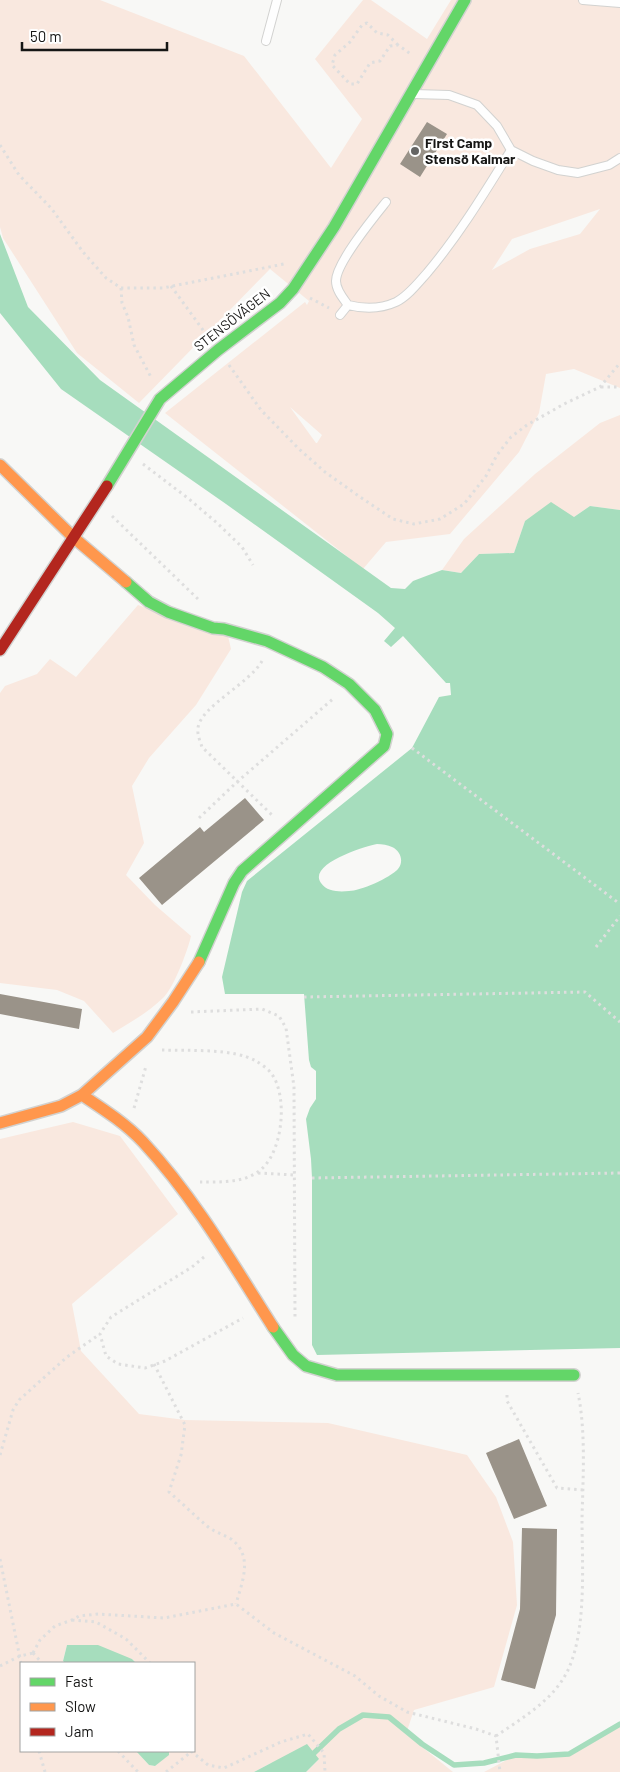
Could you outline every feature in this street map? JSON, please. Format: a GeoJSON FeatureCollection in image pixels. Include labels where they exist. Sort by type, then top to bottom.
{"type":"FeatureCollection","features":[{"type":"Feature","properties":{"kind":"street","name":"STENSÖVÄGEN"},"geometry":{"type":"LineString","coordinates":[[0,650],[97,502],[160,399],[218,350],[280,303],[294,289],[334,227],[465,0]]}},
{"type":"Feature","properties":{"kind":"street"},"geometry":{"type":"LineString","coordinates":[[0,465],[73,537],[149,602],[168,612],[213,628],[224,629],[267,641],[323,667],[350,684],[375,710],[386,734],[384,746],[364,766],[287,830],[242,871],[234,883],[197,967],[145,1047],[82,1095],[61,1106],[0,1123]]}},
{"type":"Feature","properties":{"kind":"street"},"geometry":{"type":"LineString","coordinates":[[82,1095],[127,1126],[142,1141],[178,1185],[221,1245],[287,1347],[306,1366],[336,1375],[574,1375]]}},
{"type":"Feature","properties":{"kind":"lane"},"geometry":{"type":"LineString","coordinates":[[266,41],[277,0]]}},
{"type":"Feature","properties":{"kind":"lane"},"geometry":{"type":"LineString","coordinates":[[583,0],[620,3]]}},
{"type":"Feature","properties":{"kind":"lane"},"geometry":{"type":"LineString","coordinates":[[410,94],[449,94],[477,105],[497,126],[511,150],[532,161],[558,170],[578,173],[609,165],[620,158]]}},
{"type":"Feature","properties":{"kind":"lane"},"geometry":{"type":"LineString","coordinates":[[386,202],[364,229],[340,268],[336,280],[340,294],[348,305],[362,308],[382,307],[398,301],[416,286],[456,235],[511,150]]}},
{"type":"Feature","properties":{"kind":"lane"},"geometry":{"type":"LineString","coordinates":[[340,316],[348,305]]}},
{"type":"Feature","properties":{"kind":"path"},"geometry":{"type":"LineString","coordinates":[[398,45],[390,46],[380,61],[370,63],[357,84],[350,84],[332,65],[334,55],[350,42],[362,25],[367,23],[377,33],[388,35],[398,45],[426,65]]}},
{"type":"Feature","properties":{"kind":"path"},"geometry":{"type":"LineString","coordinates":[[0,145],[19,175],[51,208],[83,252],[106,278],[121,288],[163,288],[287,263]]}},
{"type":"Feature","properties":{"kind":"path"},"geometry":{"type":"LineString","coordinates":[[171,286],[261,410],[299,449],[325,472],[393,519],[414,524],[440,519],[464,504],[486,476],[497,456],[511,437],[526,425],[600,387],[620,363]]}},
{"type":"Feature","properties":{"kind":"path"},"geometry":{"type":"LineString","coordinates":[[121,288],[122,303],[128,316],[134,346],[151,374],[160,399]]}},
{"type":"Feature","properties":{"kind":"path"},"geometry":{"type":"LineString","coordinates":[[294,289],[340,316]]}},
{"type":"Feature","properties":{"kind":"path"},"geometry":{"type":"LineString","coordinates":[[600,387],[620,387]]}},
{"type":"Feature","properties":{"kind":"path"},"geometry":{"type":"LineString","coordinates":[[127,451],[217,523],[242,547],[253,565]]}},
{"type":"Feature","properties":{"kind":"path"},"geometry":{"type":"LineString","coordinates":[[97,502],[202,604]]}},
{"type":"Feature","properties":{"kind":"path"},"geometry":{"type":"LineString","coordinates":[[267,641],[262,662],[255,672],[204,713],[198,728],[198,737],[202,747],[287,830]]}},
{"type":"Feature","properties":{"kind":"path"},"geometry":{"type":"LineString","coordinates":[[199,818],[237,782],[350,684]]}},
{"type":"Feature","properties":{"kind":"path"},"geometry":{"type":"LineString","coordinates":[[412,748],[620,904]]}},
{"type":"Feature","properties":{"kind":"path"},"geometry":{"type":"LineString","coordinates":[[596,947],[620,916]]}},
{"type":"Feature","properties":{"kind":"path"},"geometry":{"type":"LineString","coordinates":[[304,997],[585,992],[620,1022]]}},
{"type":"Feature","properties":{"kind":"path"},"geometry":{"type":"LineString","coordinates":[[186,1013],[262,1009],[278,1016],[284,1022],[289,1041],[294,1087],[296,1310],[294,1342],[287,1347]]}},
{"type":"Feature","properties":{"kind":"path"},"geometry":{"type":"LineString","coordinates":[[127,1126],[139,1094],[145,1047],[246,1056],[257,1061],[272,1074],[282,1106],[278,1141],[272,1154],[257,1173]]}},
{"type":"Feature","properties":{"kind":"path"},"geometry":{"type":"LineString","coordinates":[[178,1185],[188,1181],[224,1181],[244,1178],[257,1173],[294,1175]]}},
{"type":"Feature","properties":{"kind":"path"},"geometry":{"type":"LineString","coordinates":[[312,1178],[620,1173]]}},
{"type":"Feature","properties":{"kind":"path"},"geometry":{"type":"LineString","coordinates":[[0,1455],[12,1410],[19,1400],[67,1358],[100,1334],[111,1317],[192,1267],[221,1245]]}},
{"type":"Feature","properties":{"kind":"path"},"geometry":{"type":"LineString","coordinates":[[100,1334],[106,1356],[118,1364],[145,1368],[201,1342],[261,1307]]}},
{"type":"Feature","properties":{"kind":"path"},"geometry":{"type":"LineString","coordinates":[[154,1364],[185,1425],[181,1455],[169,1492],[208,1527],[231,1539],[244,1556],[246,1567],[236,1604]]}},
{"type":"Feature","properties":{"kind":"path"},"geometry":{"type":"LineString","coordinates":[[505,1374],[507,1400],[557,1488],[583,1490]]}},
{"type":"Feature","properties":{"kind":"path"},"geometry":{"type":"LineString","coordinates":[[496,1736],[528,1713],[556,1689],[568,1669],[576,1644],[581,1613],[583,1490],[581,1408],[574,1375]]}},
{"type":"Feature","properties":{"kind":"path"},"geometry":{"type":"LineString","coordinates":[[0,1559],[21,1662]]}},
{"type":"Feature","properties":{"kind":"path"},"geometry":{"type":"LineString","coordinates":[[0,1666],[20,1656],[33,1653],[40,1640],[55,1626],[79,1616],[98,1614],[164,1618],[236,1604],[274,1633],[355,1676],[379,1696],[407,1712],[476,1729],[496,1736]]}},
{"type":"Feature","properties":{"kind":"path"},"geometry":{"type":"LineString","coordinates":[[72,1620],[96,1622],[126,1639],[149,1662]]}},
{"type":"Feature","properties":{"kind":"path"},"geometry":{"type":"LineString","coordinates":[[33,1653],[41,1662]]}},
{"type":"Feature","properties":{"kind":"path"},"geometry":{"type":"LineString","coordinates":[[192,1752],[208,1765],[224,1768],[281,1742],[308,1734],[324,1753],[325,1772]]}},
{"type":"Feature","properties":{"kind":"path"},"geometry":{"type":"LineString","coordinates":[[496,1736],[500,1772]]}},
{"type":"Feature","properties":{"kind":"path"},"geometry":{"type":"LineString","coordinates":[[39,1752],[45,1772]]}},
{"type":"Feature","properties":{"kind":"path"},"geometry":{"type":"LineString","coordinates":[[119,1752],[138,1772]]}},
{"type":"Feature","properties":{"kind":"path"},"geometry":{"type":"LineString","coordinates":[[166,1772],[190,1752]]}},
{"type":"Feature","properties":{"kind":"shaded area"},"geometry":{"type":"Polygon","coordinates":[[[0,0],[100,0],[244,56],[331,168],[362,119],[315,59],[363,0],[371,0],[427,39],[451,0],[620,0],[620,388],[574,369],[546,374],[539,413],[519,452],[450,534],[386,542],[363,569],[165,413],[305,302],[307,305],[309,301],[270,269],[139,403],[77,353],[3,238],[0,227],[0,0]],[[600,209],[512,239],[492,270],[530,249],[580,234],[600,209]],[[290,407],[316,443],[317,443],[322,435],[290,407]]]}},
{"type":"Feature","properties":{"kind":"shaded area"},"geometry":{"type":"Polygon","coordinates":[[[0,234],[28,307],[100,380],[391,588],[405,589],[413,581],[442,570],[461,573],[479,554],[514,553],[525,521],[551,502],[574,517],[590,506],[620,510],[620,1348],[317,1355],[312,1345],[312,1178],[306,1119],[316,1099],[316,1071],[311,1067],[309,1060],[304,994],[225,994],[222,977],[242,892],[247,881],[412,748],[439,697],[451,695],[450,683],[446,683],[403,636],[391,647],[384,641],[395,628],[378,613],[61,389],[0,313],[0,234]],[[377,844],[351,852],[330,863],[322,869],[319,876],[321,883],[334,891],[354,890],[375,883],[394,873],[401,863],[399,854],[392,847],[377,844]]]}},
{"type":"Feature","properties":{"kind":"shaded area"},"geometry":{"type":"Polygon","coordinates":[[[620,415],[620,510],[590,506],[574,517],[525,521],[514,553],[479,554],[461,573],[442,570],[464,539],[535,474],[600,423],[620,415]]]}},
{"type":"Feature","properties":{"kind":"shaded area"},"geometry":{"type":"Polygon","coordinates":[[[138,605],[228,636],[231,649],[196,705],[149,758],[132,786],[144,843],[126,875],[155,905],[191,936],[184,959],[164,997],[146,1012],[113,1033],[84,1001],[57,990],[0,983],[0,693],[5,686],[37,674],[50,659],[76,677],[138,605]]]}},
{"type":"Feature","properties":{"kind":"shaded area"},"geometry":{"type":"Polygon","coordinates":[[[73,1122],[120,1136],[178,1214],[72,1304],[81,1351],[139,1414],[185,1420],[328,1423],[467,1455],[496,1497],[513,1542],[517,1605],[494,1687],[414,1710],[406,1734],[453,1772],[306,1772],[319,1759],[271,1763],[254,1772],[0,1772],[0,1139],[73,1122]]]}},
{"type":"Feature","properties":{"kind":"shaded area"},"geometry":{"type":"Polygon","coordinates":[[[67,1645],[98,1645],[135,1662],[64,1662],[67,1645]]]}},
{"type":"Feature","properties":{"kind":"shaded area"},"geometry":{"type":"Polygon","coordinates":[[[620,1724],[620,1772],[484,1772],[516,1755],[537,1756],[569,1753],[620,1724]]]}},
{"type":"Feature","properties":{"kind":"shaded area"},"geometry":{"type":"Polygon","coordinates":[[[307,1744],[319,1759],[306,1772],[254,1772],[307,1744]]]}},
{"type":"Feature","properties":{"kind":"shaded area"},"geometry":{"type":"Polygon","coordinates":[[[137,1752],[169,1752],[169,1755],[155,1766],[149,1765],[137,1752]]]}},
{"type":"Feature","properties":{"kind":"building"},"geometry":{"type":"Polygon","coordinates":[[[427,122],[447,134],[420,177],[400,164],[427,122]]]}},
{"type":"Feature","properties":{"kind":"building"},"geometry":{"type":"Polygon","coordinates":[[[245,798],[264,820],[162,905],[139,878],[200,827],[204,832],[245,798]]]}},
{"type":"Feature","properties":{"kind":"building"},"geometry":{"type":"Polygon","coordinates":[[[0,994],[82,1009],[79,1029],[0,1014],[0,994]]]}},
{"type":"Feature","properties":{"kind":"building"},"geometry":{"type":"Polygon","coordinates":[[[519,1439],[547,1506],[514,1519],[486,1453],[519,1439]]]}},
{"type":"Feature","properties":{"kind":"building"},"geometry":{"type":"Polygon","coordinates":[[[522,1528],[557,1529],[556,1615],[535,1689],[501,1680],[520,1609],[522,1528]]]}},
{"type":"Feature","properties":{"kind":"waterway"},"geometry":{"type":"LineString","coordinates":[[314,1753],[339,1729],[363,1715],[389,1717],[422,1744],[454,1765],[484,1763],[516,1755],[569,1754],[620,1724]]}},
{"type":"Feature","properties":{"kind":"traffic: fast"},"geometry":{"type":"LineString","coordinates":[[107,486],[160,399],[218,350],[280,303],[293,289],[334,227],[465,0]]}},
{"type":"Feature","properties":{"kind":"traffic: fast"},"geometry":{"type":"LineString","coordinates":[[126,582],[149,602],[168,612],[213,628],[224,629],[267,641],[323,667],[349,684],[375,710],[387,734],[384,746],[242,871],[234,883],[199,962]]}},
{"type":"Feature","properties":{"kind":"traffic: fast"},"geometry":{"type":"LineString","coordinates":[[273,1327],[293,1355],[306,1366],[337,1375],[574,1375]]}},
{"type":"Feature","properties":{"kind":"traffic: slow"},"geometry":{"type":"LineString","coordinates":[[0,465],[73,537],[126,582]]}},
{"type":"Feature","properties":{"kind":"traffic: slow"},"geometry":{"type":"LineString","coordinates":[[0,1123],[61,1106],[82,1095],[147,1037],[199,962]]}},
{"type":"Feature","properties":{"kind":"traffic: slow"},"geometry":{"type":"LineString","coordinates":[[82,1095],[129,1129],[162,1163],[228,1255],[273,1327]]}},
{"type":"Feature","properties":{"kind":"traffic: jam"},"geometry":{"type":"LineString","coordinates":[[0,650],[107,486]]}},
{"type":"Feature","properties":{"kind":"place","name":"First Camp Stensö Kalmar"},"geometry":{"type":"Point","coordinates":[415,151]}}]}
